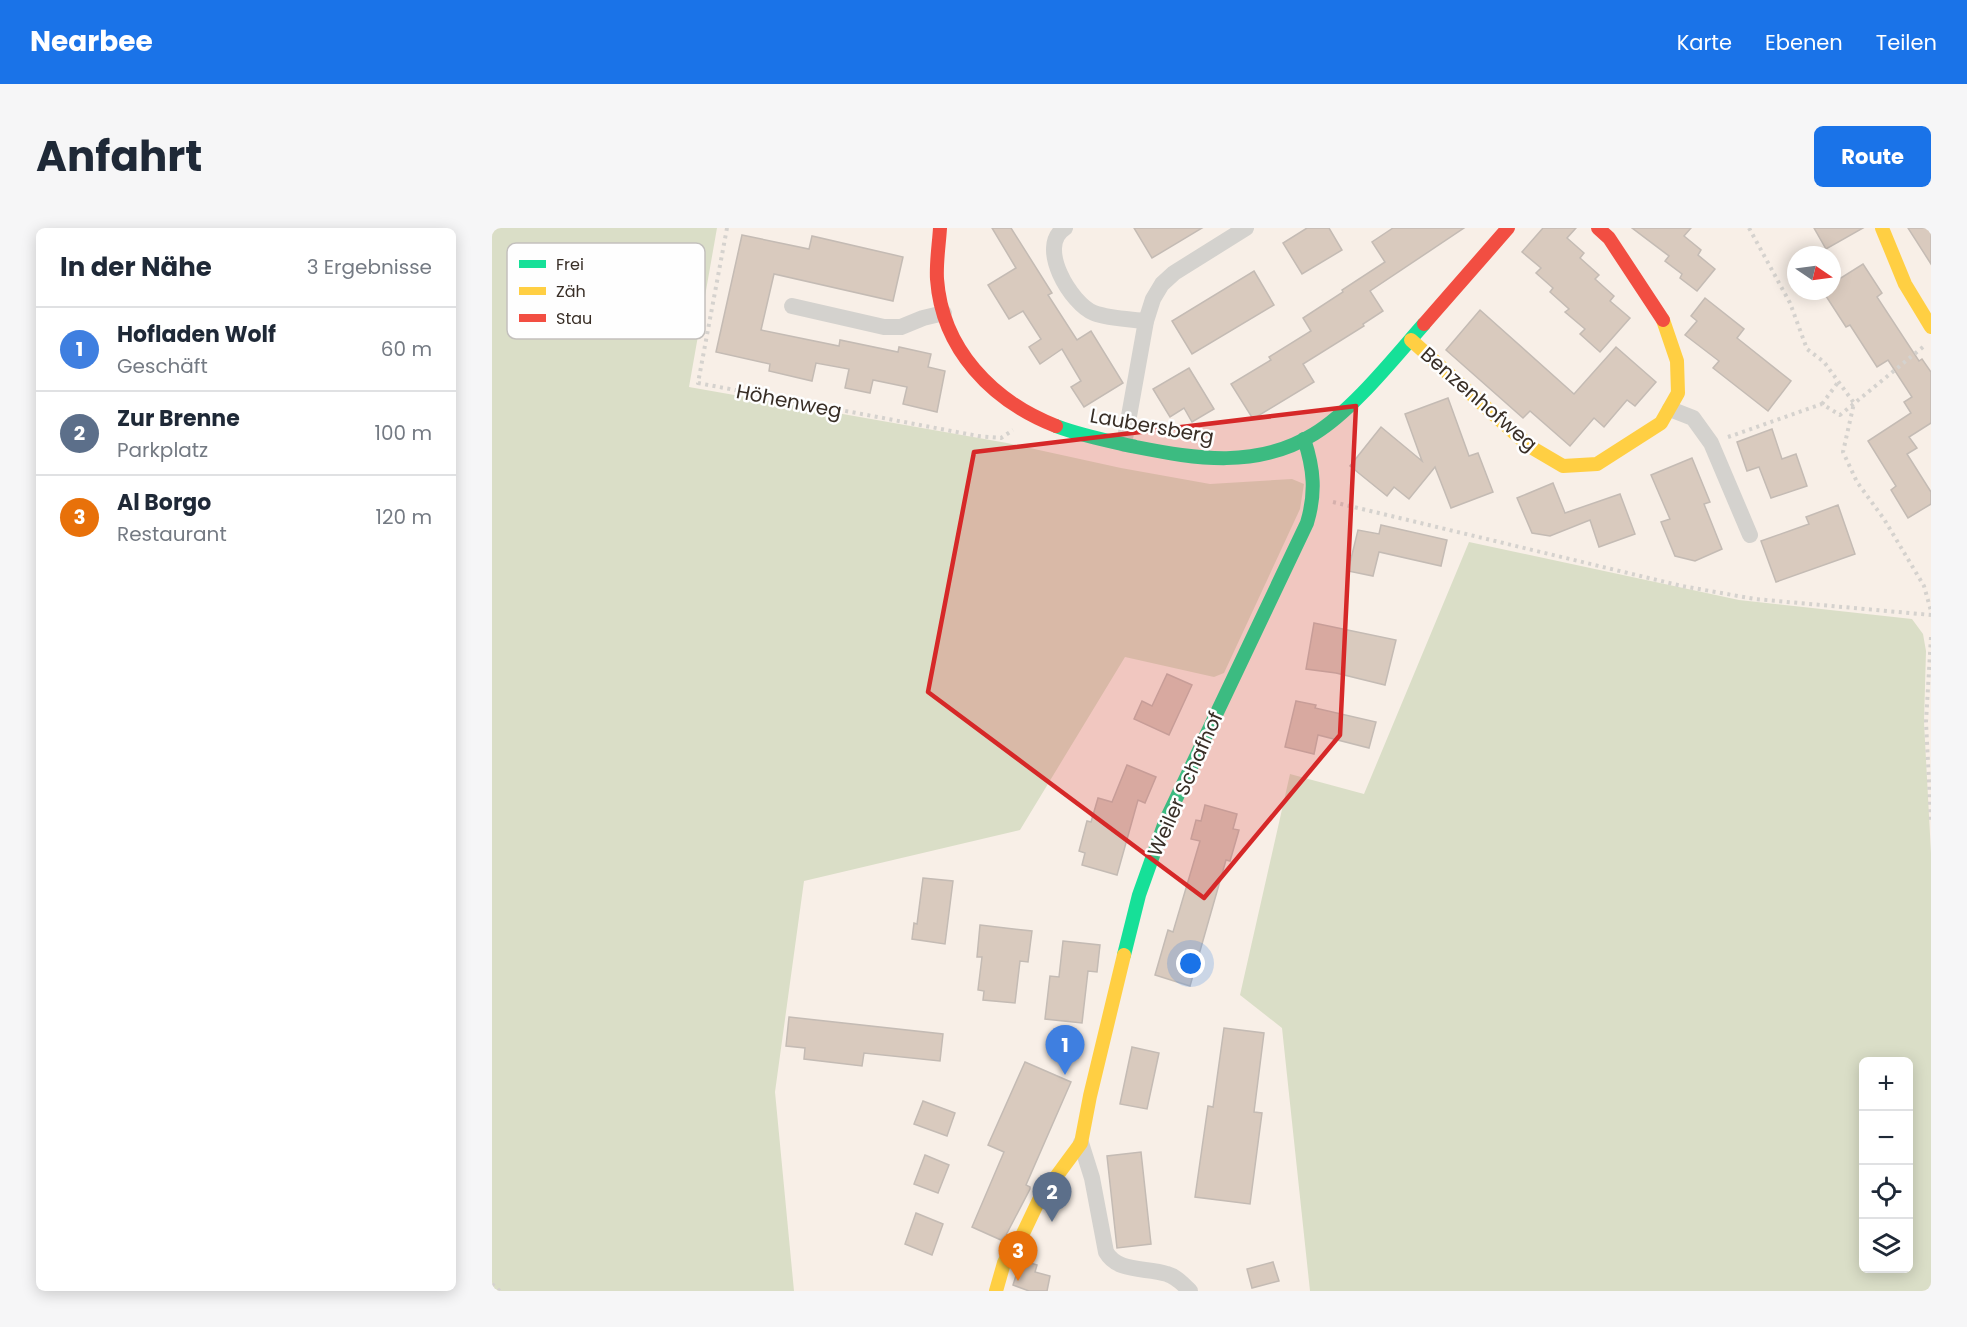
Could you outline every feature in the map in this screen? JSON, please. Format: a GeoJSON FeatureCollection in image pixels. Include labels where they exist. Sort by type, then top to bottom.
{"type":"FeatureCollection","features":[{"type":"Feature","properties":{"kind":"street","name":"Laubersberg"},"geometry":{"type":"LineString","coordinates":[[940,228],[937,279],[944,313],[962,356],[1006,400],[1030,416],[1059,429],[1198,458],[1236,458],[1271,451],[1304,439],[1329,423],[1351,404],[1411,340],[1508,228]]}},
{"type":"Feature","properties":{"kind":"street"},"geometry":{"type":"LineString","coordinates":[[1065,228],[1060,231],[1053,242],[1053,257],[1070,292],[1083,307],[1096,313],[1146,321]]}},
{"type":"Feature","properties":{"kind":"street"},"geometry":{"type":"LineString","coordinates":[[1124,444],[1146,321],[1153,299],[1168,279],[1246,228]]}},
{"type":"Feature","properties":{"kind":"street","name":"Benzenhofweg"},"geometry":{"type":"LineString","coordinates":[[1411,340],[1529,446],[1563,466],[1597,464],[1661,423],[1678,393],[1677,361],[1665,323],[1609,238],[1598,228]]}},
{"type":"Feature","properties":{"kind":"street"},"geometry":{"type":"LineString","coordinates":[[1882,228],[1905,284],[1931,327]]}},
{"type":"Feature","properties":{"kind":"street"},"geometry":{"type":"LineString","coordinates":[[792,306],[884,327],[901,327],[944,313]]}},
{"type":"Feature","properties":{"kind":"street"},"geometry":{"type":"LineString","coordinates":[[1670,409],[1693,418],[1712,443],[1750,535]]}},
{"type":"Feature","properties":{"kind":"street","name":"Weiler Schafhof"},"geometry":{"type":"LineString","coordinates":[[996,1291],[1010,1251],[1018,1244],[1040,1200],[1081,1143],[1090,1096],[1139,895],[1152,856],[1165,822],[1307,523],[1315,498],[1311,460],[1304,439]]}},
{"type":"Feature","properties":{"kind":"street","name":"Weiler Schafhof"},"geometry":{"type":"LineString","coordinates":[[1081,1143],[1092,1178],[1106,1252],[1111,1260],[1120,1265],[1167,1274],[1181,1281],[1190,1291]]}},
{"type":"Feature","properties":{"kind":"path","name":"Höhenweg"},"geometry":{"type":"LineString","coordinates":[[727,228],[698,384],[978,436],[1000,438],[1030,416]]}},
{"type":"Feature","properties":{"kind":"path"},"geometry":{"type":"LineString","coordinates":[[1315,498],[1682,586],[1755,599],[1931,613],[1924,586],[1884,519],[1857,482],[1843,452],[1854,403],[1824,362],[1807,349],[1790,303],[1749,228]]}},
{"type":"Feature","properties":{"kind":"path"},"geometry":{"type":"LineString","coordinates":[[1822,404],[1840,415],[1931,341]]}},
{"type":"Feature","properties":{"kind":"path"},"geometry":{"type":"LineString","coordinates":[[1712,443],[1822,404],[1839,381]]}},
{"type":"Feature","properties":{"kind":"path"},"geometry":{"type":"LineString","coordinates":[[1931,637],[1926,722],[1931,822]]}},
{"type":"Feature","properties":{"kind":"path"},"geometry":{"type":"LineString","coordinates":[[492,1284],[500,1291]]}},
{"type":"Feature","properties":{"kind":"highlighted area"},"geometry":{"type":"Polygon","coordinates":[[[1356,406],[1340,735],[1204,898],[928,692],[974,452],[1356,406]]]}},
{"type":"Feature","properties":{"kind":"green space"},"geometry":{"type":"Polygon","coordinates":[[[492,228],[717,228],[705,296],[705,243],[507,243],[507,339],[697,339],[689,387],[1007,443],[1121,468],[1210,484],[1292,479],[1304,484],[1300,509],[1224,673],[1214,677],[1125,657],[1020,830],[804,881],[775,1092],[794,1291],[492,1291],[492,228]]]}},
{"type":"Feature","properties":{"kind":"green space"},"geometry":{"type":"Polygon","coordinates":[[[1469,542],[1739,600],[1912,619],[1923,634],[1926,651],[1924,722],[1931,853],[1931,1291],[1310,1291],[1282,1028],[1240,995],[1290,774],[1364,794],[1469,542]]]}},
{"type":"Feature","properties":{"kind":"building"},"geometry":{"type":"Polygon","coordinates":[[[992,228],[1011,228],[1052,293],[1048,295],[1077,340],[1091,331],[1123,383],[1084,407],[1071,387],[1081,381],[1062,349],[1040,364],[1029,347],[1041,339],[1023,311],[1009,319],[988,285],[1016,268],[992,228]]]}},
{"type":"Feature","properties":{"kind":"building"},"geometry":{"type":"Polygon","coordinates":[[[1134,228],[1202,228],[1152,258],[1134,228]]]}},
{"type":"Feature","properties":{"kind":"building"},"geometry":{"type":"Polygon","coordinates":[[[1307,228],[1329,228],[1342,250],[1302,274],[1283,243],[1307,228]]]}},
{"type":"Feature","properties":{"kind":"building"},"geometry":{"type":"Polygon","coordinates":[[[1393,228],[1464,228],[1370,291],[1383,311],[1363,324],[1364,326],[1303,364],[1314,382],[1253,419],[1231,384],[1271,360],[1269,357],[1311,331],[1303,318],[1385,262],[1372,242],[1393,228]]]}},
{"type":"Feature","properties":{"kind":"building"},"geometry":{"type":"Polygon","coordinates":[[[1543,228],[1576,228],[1567,238],[1584,253],[1580,258],[1599,275],[1595,279],[1614,296],[1610,301],[1630,318],[1600,352],[1580,334],[1585,329],[1565,312],[1569,309],[1550,292],[1553,288],[1536,273],[1541,268],[1522,252],[1543,228]]]}},
{"type":"Feature","properties":{"kind":"building"},"geometry":{"type":"Polygon","coordinates":[[[1632,228],[1691,228],[1684,236],[1701,250],[1698,255],[1715,269],[1697,291],[1680,278],[1682,274],[1665,261],[1669,256],[1632,228]]]}},
{"type":"Feature","properties":{"kind":"building"},"geometry":{"type":"Polygon","coordinates":[[[1814,228],[1863,228],[1831,246],[1824,246],[1814,228]]]}},
{"type":"Feature","properties":{"kind":"building"},"geometry":{"type":"Polygon","coordinates":[[[1908,228],[1931,228],[1931,264],[1908,228]]]}},
{"type":"Feature","properties":{"kind":"building"},"geometry":{"type":"Polygon","coordinates":[[[742,235],[809,249],[812,236],[903,257],[893,301],[774,274],[761,330],[839,346],[840,340],[898,352],[899,347],[931,354],[928,367],[945,371],[937,412],[903,404],[907,387],[873,380],[870,393],[845,388],[849,369],[816,363],[812,381],[769,371],[770,364],[716,352],[742,235]]]}},
{"type":"Feature","properties":{"kind":"building"},"geometry":{"type":"Polygon","coordinates":[[[1863,264],[1882,293],[1877,297],[1919,361],[1922,359],[1931,372],[1931,423],[1909,437],[1917,448],[1907,454],[1931,492],[1931,504],[1908,518],[1891,490],[1896,486],[1868,441],[1911,413],[1904,402],[1912,397],[1888,360],[1877,367],[1850,325],[1846,327],[1829,300],[1841,300],[1841,278],[1863,264]]]}},
{"type":"Feature","properties":{"kind":"building"},"geometry":{"type":"Polygon","coordinates":[[[1254,271],[1274,305],[1192,354],[1172,321],[1254,271]]]}},
{"type":"Feature","properties":{"kind":"building"},"geometry":{"type":"Polygon","coordinates":[[[1705,298],[1744,329],[1737,338],[1791,381],[1768,411],[1713,368],[1719,361],[1685,335],[1697,321],[1691,316],[1705,298]]]}},
{"type":"Feature","properties":{"kind":"building"},"geometry":{"type":"Polygon","coordinates":[[[1480,310],[1574,394],[1616,347],[1656,382],[1635,406],[1627,400],[1604,427],[1594,418],[1570,446],[1530,411],[1523,418],[1446,350],[1480,310]]]}},
{"type":"Feature","properties":{"kind":"building"},"geometry":{"type":"Polygon","coordinates":[[[1189,368],[1214,409],[1192,422],[1184,408],[1170,417],[1153,389],[1189,368]]]}},
{"type":"Feature","properties":{"kind":"building"},"geometry":{"type":"Polygon","coordinates":[[[1448,398],[1469,456],[1478,453],[1493,492],[1451,508],[1435,467],[1409,499],[1394,487],[1387,496],[1350,466],[1381,427],[1422,461],[1405,414],[1448,398]]]}},
{"type":"Feature","properties":{"kind":"building"},"geometry":{"type":"Polygon","coordinates":[[[1772,429],[1782,459],[1796,454],[1807,486],[1771,498],[1759,467],[1747,471],[1737,442],[1772,429]]]}},
{"type":"Feature","properties":{"kind":"building"},"geometry":{"type":"Polygon","coordinates":[[[1692,458],[1710,502],[1704,504],[1722,549],[1695,561],[1675,556],[1661,522],[1670,519],[1651,475],[1692,458]]]}},
{"type":"Feature","properties":{"kind":"building"},"geometry":{"type":"Polygon","coordinates":[[[1553,483],[1565,513],[1620,494],[1635,534],[1599,547],[1590,520],[1550,536],[1532,533],[1517,498],[1553,483]]]}},
{"type":"Feature","properties":{"kind":"building"},"geometry":{"type":"Polygon","coordinates":[[[1838,505],[1855,554],[1776,582],[1761,541],[1809,524],[1806,517],[1838,505]]]}},
{"type":"Feature","properties":{"kind":"building"},"geometry":{"type":"Polygon","coordinates":[[[1381,525],[1447,540],[1441,566],[1379,552],[1373,576],[1348,571],[1358,530],[1379,534],[1381,525]]]}},
{"type":"Feature","properties":{"kind":"building"},"geometry":{"type":"Polygon","coordinates":[[[1314,623],[1396,640],[1385,685],[1336,673],[1306,669],[1314,623]]]}},
{"type":"Feature","properties":{"kind":"building"},"geometry":{"type":"Polygon","coordinates":[[[1167,674],[1192,685],[1169,735],[1134,719],[1142,701],[1152,706],[1167,674]]]}},
{"type":"Feature","properties":{"kind":"building"},"geometry":{"type":"Polygon","coordinates":[[[1296,701],[1316,705],[1315,708],[1376,722],[1369,748],[1318,735],[1314,754],[1285,747],[1296,701]]]}},
{"type":"Feature","properties":{"kind":"building"},"geometry":{"type":"Polygon","coordinates":[[[1127,765],[1156,777],[1145,803],[1138,800],[1117,875],[1082,865],[1085,853],[1079,851],[1087,821],[1091,822],[1098,798],[1112,802],[1127,765]]]}},
{"type":"Feature","properties":{"kind":"building"},"geometry":{"type":"Polygon","coordinates":[[[1205,805],[1237,814],[1233,829],[1239,830],[1230,861],[1226,860],[1190,986],[1155,975],[1168,930],[1173,932],[1200,841],[1191,839],[1196,820],[1201,821],[1205,805]]]}},
{"type":"Feature","properties":{"kind":"building"},"geometry":{"type":"Polygon","coordinates":[[[923,878],[953,881],[945,944],[912,939],[914,923],[917,924],[923,878]]]}},
{"type":"Feature","properties":{"kind":"building"},"geometry":{"type":"Polygon","coordinates":[[[980,925],[1032,931],[1028,962],[1020,961],[1015,1003],[983,1000],[984,991],[978,990],[982,957],[977,957],[980,925]]]}},
{"type":"Feature","properties":{"kind":"building"},"geometry":{"type":"Polygon","coordinates":[[[1063,941],[1100,945],[1097,972],[1088,971],[1082,1023],[1045,1019],[1050,976],[1059,977],[1063,941]]]}},
{"type":"Feature","properties":{"kind":"building"},"geometry":{"type":"Polygon","coordinates":[[[789,1017],[943,1034],[940,1061],[864,1053],[862,1066],[804,1059],[805,1048],[786,1046],[789,1017]]]}},
{"type":"Feature","properties":{"kind":"building"},"geometry":{"type":"Polygon","coordinates":[[[1224,1028],[1264,1033],[1254,1112],[1262,1113],[1250,1204],[1195,1197],[1208,1106],[1213,1107],[1224,1028]]]}},
{"type":"Feature","properties":{"kind":"building"},"geometry":{"type":"Polygon","coordinates":[[[1132,1047],[1159,1053],[1147,1109],[1120,1104],[1132,1047]]]}},
{"type":"Feature","properties":{"kind":"building"},"geometry":{"type":"Polygon","coordinates":[[[1025,1062],[1071,1082],[1026,1185],[1030,1189],[1006,1235],[1001,1240],[972,1227],[1004,1152],[988,1145],[1025,1062]]]}},
{"type":"Feature","properties":{"kind":"building"},"geometry":{"type":"Polygon","coordinates":[[[923,1101],[955,1113],[947,1136],[914,1124],[923,1101]]]}},
{"type":"Feature","properties":{"kind":"building"},"geometry":{"type":"Polygon","coordinates":[[[1141,1152],[1151,1244],[1117,1248],[1107,1156],[1141,1152]]]}},
{"type":"Feature","properties":{"kind":"building"},"geometry":{"type":"Polygon","coordinates":[[[925,1155],[949,1165],[938,1193],[914,1184],[925,1155]]]}},
{"type":"Feature","properties":{"kind":"building"},"geometry":{"type":"Polygon","coordinates":[[[916,1213],[943,1224],[932,1255],[905,1244],[916,1213]]]}},
{"type":"Feature","properties":{"kind":"building"},"geometry":{"type":"Polygon","coordinates":[[[1021,1260],[1037,1265],[1035,1272],[1050,1276],[1047,1291],[1029,1291],[1013,1285],[1021,1260]]]}},
{"type":"Feature","properties":{"kind":"building"},"geometry":{"type":"Polygon","coordinates":[[[1273,1262],[1279,1281],[1252,1288],[1247,1269],[1273,1262]]]}},
{"type":"Feature","properties":{"kind":"traffic: fast"},"geometry":{"type":"LineString","coordinates":[[1056,426],[1136,447],[1182,455],[1226,458],[1249,457],[1271,452],[1314,434],[1343,412],[1424,324]]}},
{"type":"Feature","properties":{"kind":"traffic: fast"},"geometry":{"type":"LineString","coordinates":[[1124,955],[1139,895],[1165,822],[1307,523],[1312,501],[1313,481],[1304,439]]}},
{"type":"Feature","properties":{"kind":"traffic: slow"},"geometry":{"type":"LineString","coordinates":[[1882,228],[1905,284],[1931,327]]}},
{"type":"Feature","properties":{"kind":"traffic: slow"},"geometry":{"type":"LineString","coordinates":[[1411,340],[1529,446],[1563,466],[1597,464],[1661,423],[1678,393],[1677,361],[1663,320]]}},
{"type":"Feature","properties":{"kind":"traffic: slow"},"geometry":{"type":"LineString","coordinates":[[996,1291],[1004,1263],[1010,1251],[1018,1244],[1039,1200],[1081,1143],[1124,955]]}},
{"type":"Feature","properties":{"kind":"traffic: jam"},"geometry":{"type":"LineString","coordinates":[[940,228],[937,279],[941,304],[960,350],[974,369],[992,387],[1011,402],[1056,426]]}},
{"type":"Feature","properties":{"kind":"traffic: jam"},"geometry":{"type":"LineString","coordinates":[[1424,324],[1508,228]]}},
{"type":"Feature","properties":{"kind":"traffic: jam"},"geometry":{"type":"LineString","coordinates":[[1598,228],[1609,238],[1663,320]]}},
{"type":"Feature","properties":{"kind":"place","name":"Hofladen Wolf"},"geometry":{"type":"Point","coordinates":[1065,1075]}},
{"type":"Feature","properties":{"kind":"place","name":"Zur Brenne"},"geometry":{"type":"Point","coordinates":[1052,1222]}},
{"type":"Feature","properties":{"kind":"place","name":"Al Borgo"},"geometry":{"type":"Point","coordinates":[1018,1281]}}]}
